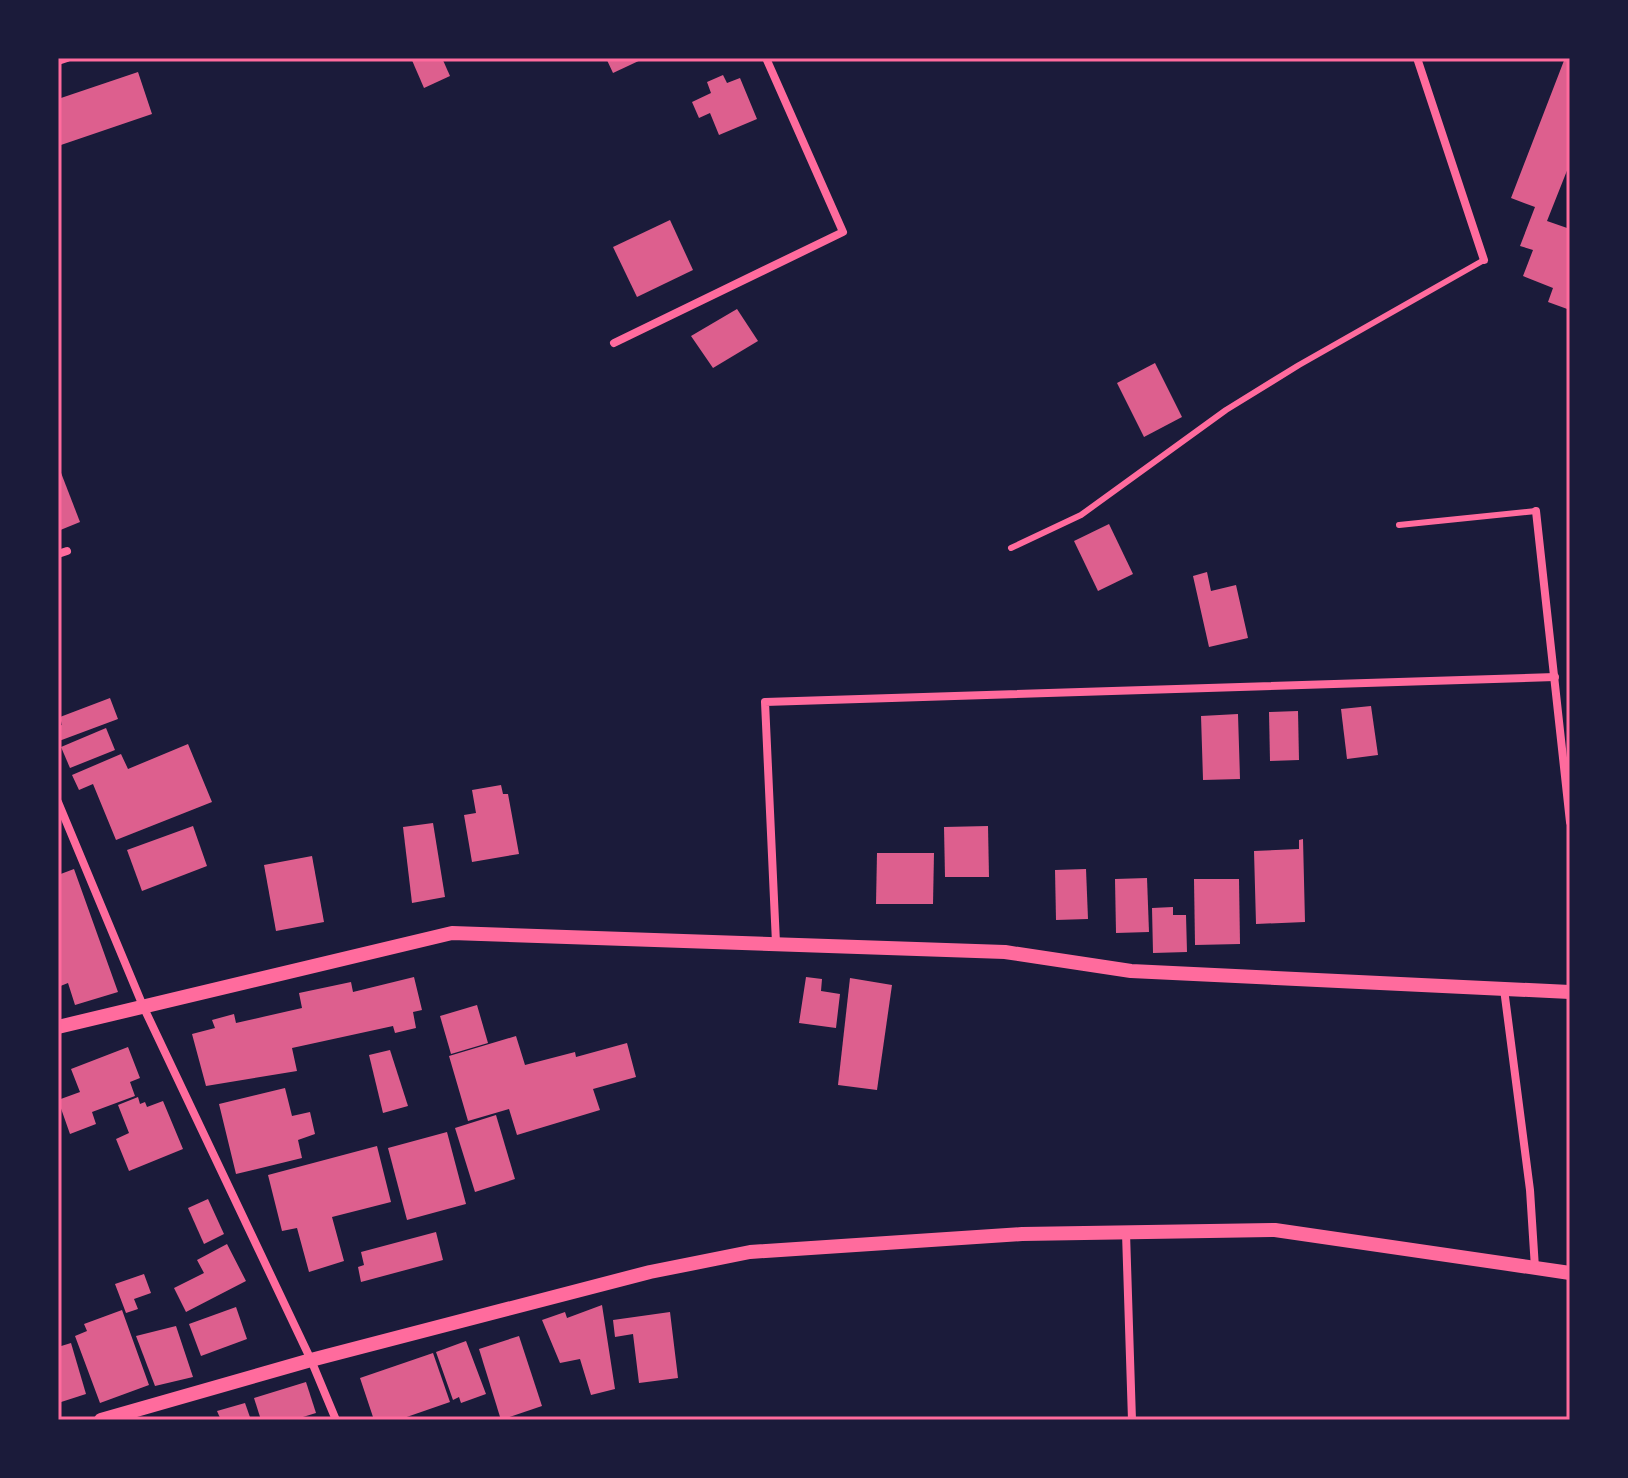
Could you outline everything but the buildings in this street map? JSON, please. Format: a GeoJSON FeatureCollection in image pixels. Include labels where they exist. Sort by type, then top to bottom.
{"type":"FeatureCollection","features":[{"type":"Feature","properties":{"kind":"street"},"geometry":{"type":"LineString","coordinates":[[58,61],[67,58]]}},
{"type":"Feature","properties":{"kind":"street"},"geometry":{"type":"LineString","coordinates":[[614,343],[843,232],[766,58]]}},
{"type":"Feature","properties":{"kind":"street"},"geometry":{"type":"LineString","coordinates":[[1417,58],[1484,260]]}},
{"type":"Feature","properties":{"kind":"street"},"geometry":{"type":"LineString","coordinates":[[1536,511],[1570,822]]}},
{"type":"Feature","properties":{"kind":"street"},"geometry":{"type":"LineString","coordinates":[[776,943],[765,702],[1555,677]]}},
{"type":"Feature","properties":{"kind":"street"},"geometry":{"type":"LineString","coordinates":[[58,802],[143,1006],[311,1360],[336,1420]]}},
{"type":"Feature","properties":{"kind":"street"},"geometry":{"type":"LineString","coordinates":[[58,1027],[452,933],[1005,952],[1131,971],[1570,992]]}},
{"type":"Feature","properties":{"kind":"street"},"geometry":{"type":"LineString","coordinates":[[1504,989],[1530,1190],[1535,1268]]}},
{"type":"Feature","properties":{"kind":"street"},"geometry":{"type":"LineString","coordinates":[[101,1420],[311,1360],[650,1272],[750,1252],[1022,1234],[1275,1230],[1570,1273]]}},
{"type":"Feature","properties":{"kind":"street"},"geometry":{"type":"LineString","coordinates":[[1126,1233],[1132,1420]]}},
{"type":"Feature","properties":{"kind":"lane"},"geometry":{"type":"LineString","coordinates":[[1011,548],[1081,515],[1238,403],[1326,349],[1484,260]]}},
{"type":"Feature","properties":{"kind":"lane"},"geometry":{"type":"LineString","coordinates":[[1399,525],[1536,511]]}}]}
